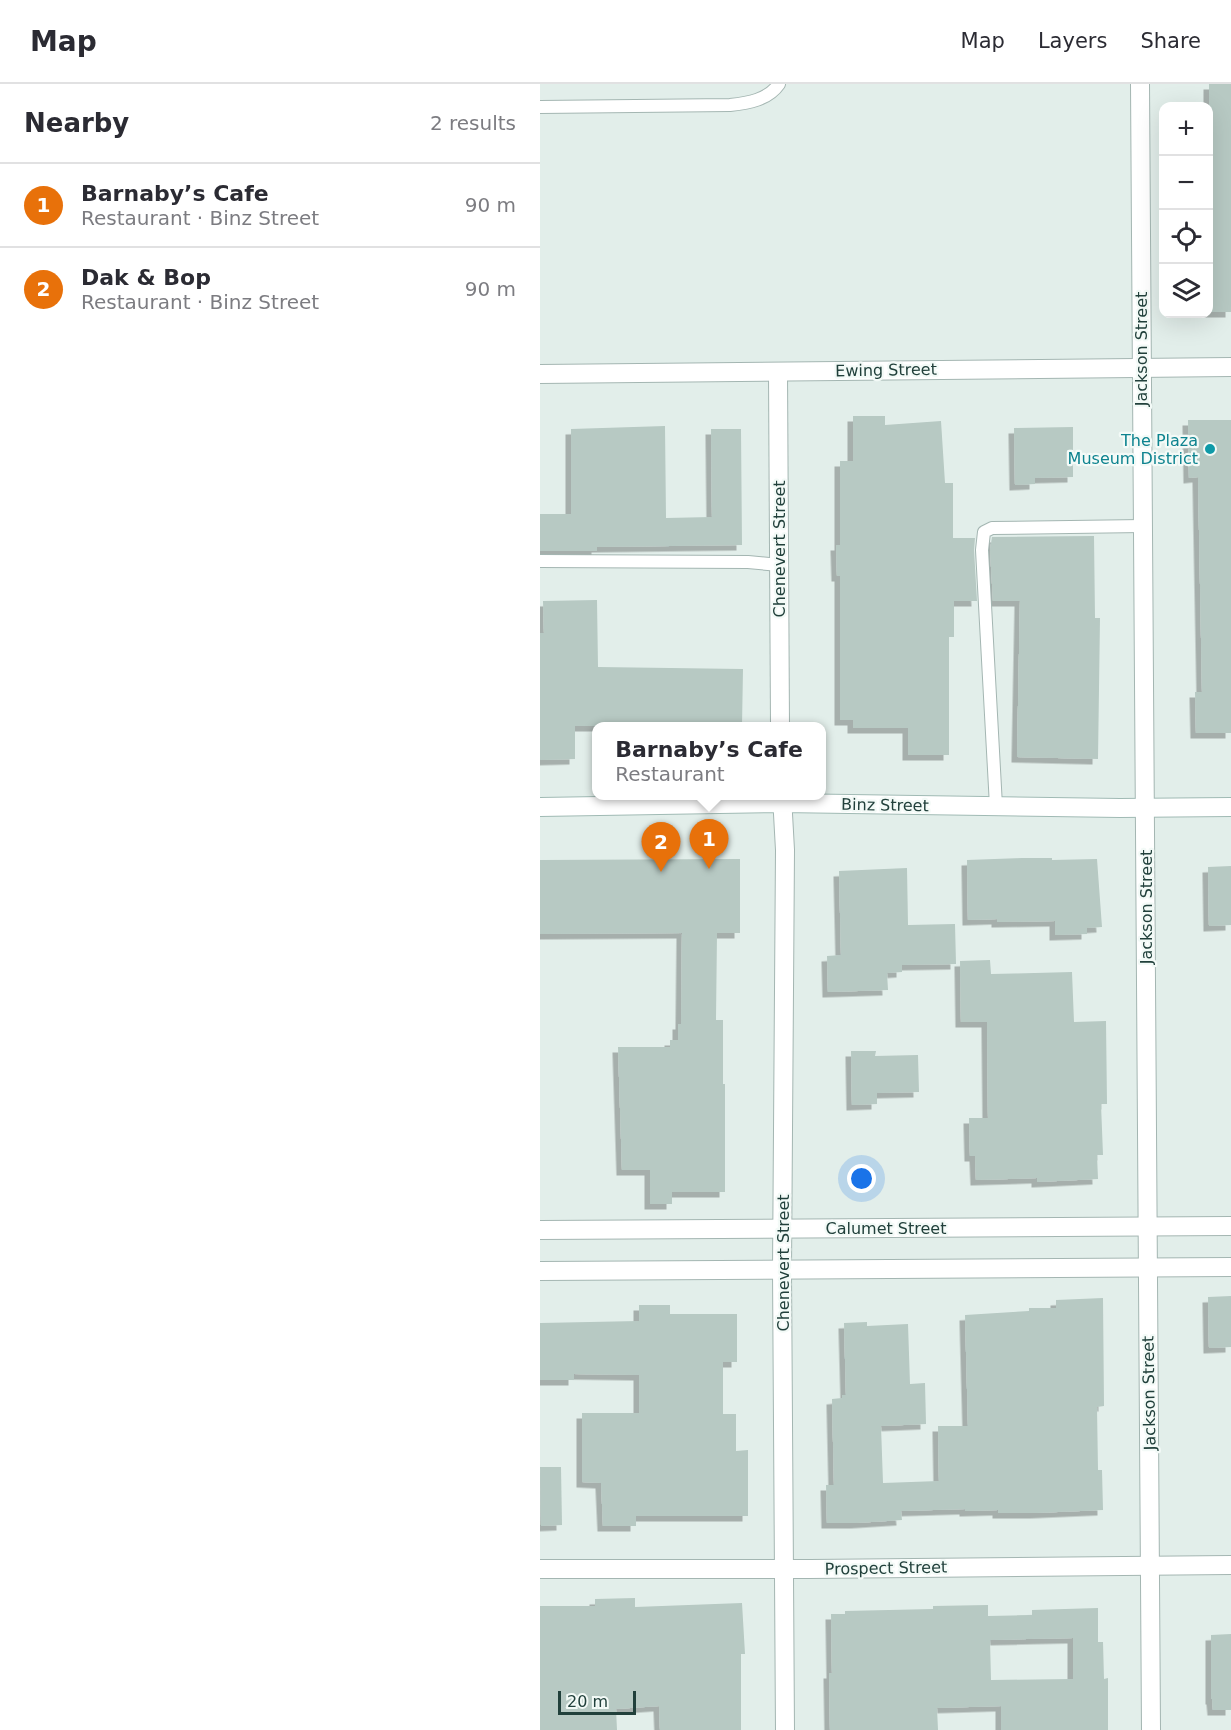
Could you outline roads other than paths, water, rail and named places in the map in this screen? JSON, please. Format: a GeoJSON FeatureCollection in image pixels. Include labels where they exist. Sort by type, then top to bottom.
{"type":"FeatureCollection","features":[{"type":"Feature","properties":{"kind":"street","name":"Jackson Street"},"geometry":{"type":"LineString","coordinates":[[1140,84],[1152,1730]]}},
{"type":"Feature","properties":{"kind":"street","name":"Ewing Street"},"geometry":{"type":"LineString","coordinates":[[540,374],[1231,367]]}},
{"type":"Feature","properties":{"kind":"street","name":"Chenevert Street"},"geometry":{"type":"LineString","coordinates":[[778,372],[780,722]]}},
{"type":"Feature","properties":{"kind":"street","name":"Binz Street"},"geometry":{"type":"LineString","coordinates":[[540,807],[752,800]]}},
{"type":"Feature","properties":{"kind":"street","name":"Chenevert Street"},"geometry":{"type":"LineString","coordinates":[[782,800],[785,850],[782,1270],[786,1569],[785,1730]]}},
{"type":"Feature","properties":{"kind":"street","name":"Binz Street"},"geometry":{"type":"LineString","coordinates":[[813,800],[996,806],[1231,807]]}},
{"type":"Feature","properties":{"kind":"street","name":"Calumet Street"},"geometry":{"type":"LineString","coordinates":[[540,1230],[1231,1226]]}},
{"type":"Feature","properties":{"kind":"street"},"geometry":{"type":"LineString","coordinates":[[540,1271],[1231,1267]]}},
{"type":"Feature","properties":{"kind":"street","name":"Prospect Street"},"geometry":{"type":"LineString","coordinates":[[540,1569],[1231,1565]]}},
{"type":"Feature","properties":{"kind":"lane"},"geometry":{"type":"LineString","coordinates":[[540,107],[730,105],[749,103],[766,96],[779,84]]}},
{"type":"Feature","properties":{"kind":"lane"},"geometry":{"type":"LineString","coordinates":[[996,806],[981,550],[984,532],[992,528],[1143,526]]}},
{"type":"Feature","properties":{"kind":"lane"},"geometry":{"type":"LineString","coordinates":[[540,561],[748,562],[779,565]]}},
{"type":"Feature","properties":{"kind":"place","name":"The Plaza Museum District"},"geometry":{"type":"Point","coordinates":[1210,449]}},
{"type":"Feature","properties":{"kind":"place","name":"Barnaby’s Cafe"},"geometry":{"type":"Point","coordinates":[709,869]}},
{"type":"Feature","properties":{"kind":"place","name":"Dak & Bop"},"geometry":{"type":"Point","coordinates":[661,872]}}]}
